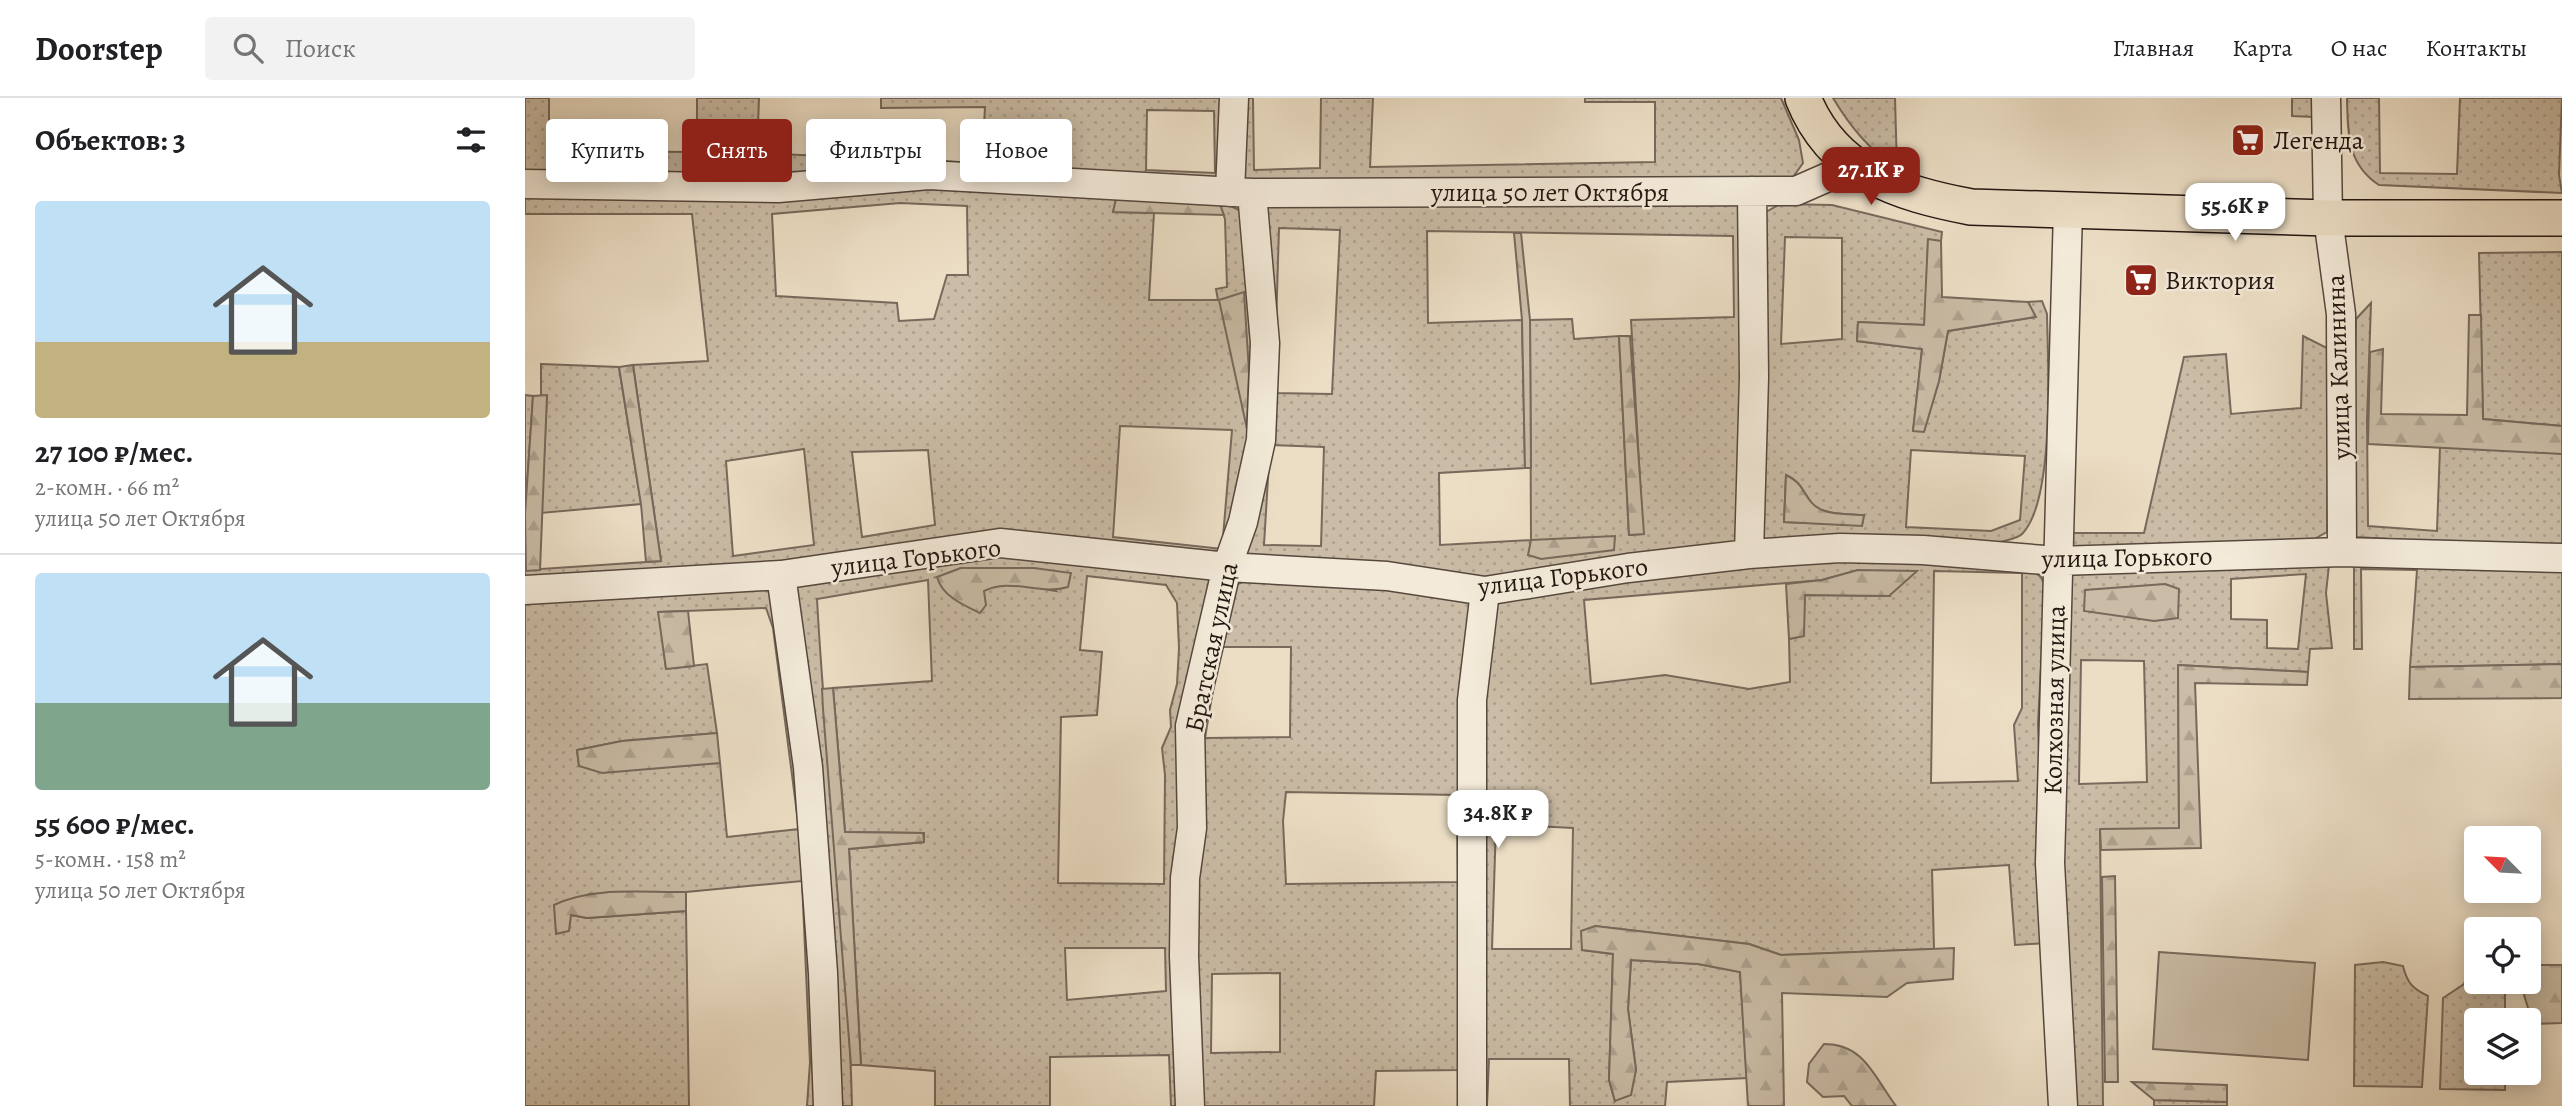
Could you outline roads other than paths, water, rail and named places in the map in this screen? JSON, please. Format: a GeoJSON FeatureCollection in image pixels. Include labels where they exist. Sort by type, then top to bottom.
{"type":"FeatureCollection","features":[{"type":"Feature","properties":{"kind":"main road"},"geometry":{"type":"LineString","coordinates":[[1803,98],[1812,120],[1853,166],[1914,197],[1971,208],[2328,218],[2562,218]]}},
{"type":"Feature","properties":{"kind":"street","name":"Братская улица"},"geometry":{"type":"LineString","coordinates":[[1190,1106],[1184,956],[1185,878],[1192,828],[1190,726],[1227,567],[1243,522],[1261,440],[1265,343],[1241,192],[1234,98]]}},
{"type":"Feature","properties":{"kind":"street","name":"улица Калинина"},"geometry":{"type":"LineString","coordinates":[[2326,98],[2328,218],[2341,314],[2342,552]]}},
{"type":"Feature","properties":{"kind":"street","name":"улица 50 лет Октября"},"geometry":{"type":"LineString","coordinates":[[525,184],[778,188],[929,176],[1241,192],[1796,191],[1853,166]]}},
{"type":"Feature","properties":{"kind":"street"},"geometry":{"type":"LineString","coordinates":[[1749,554],[1754,377],[1752,191]]}},
{"type":"Feature","properties":{"kind":"street","name":"Колхозная улица"},"geometry":{"type":"LineString","coordinates":[[2063,1106],[2050,863],[2068,210]]}},
{"type":"Feature","properties":{"kind":"street","name":"улица Горького"},"geometry":{"type":"LineString","coordinates":[[525,590],[781,575],[1000,543],[1227,567],[1387,576],[1485,591],[1628,568],[1749,554],[1840,548],[1923,550],[2057,561],[2342,552],[2562,558]]}},
{"type":"Feature","properties":{"kind":"street"},"geometry":{"type":"LineString","coordinates":[[781,575],[809,767],[823,973],[828,1106]]}},
{"type":"Feature","properties":{"kind":"street"},"geometry":{"type":"LineString","coordinates":[[1472,1106],[1472,700],[1485,591]]}},
{"type":"Feature","properties":{"kind":"place","name":"Легенда"},"geometry":{"type":"Point","coordinates":[2248,140]}},
{"type":"Feature","properties":{"kind":"place","name":"Виктория"},"geometry":{"type":"Point","coordinates":[2141,280]}}]}
